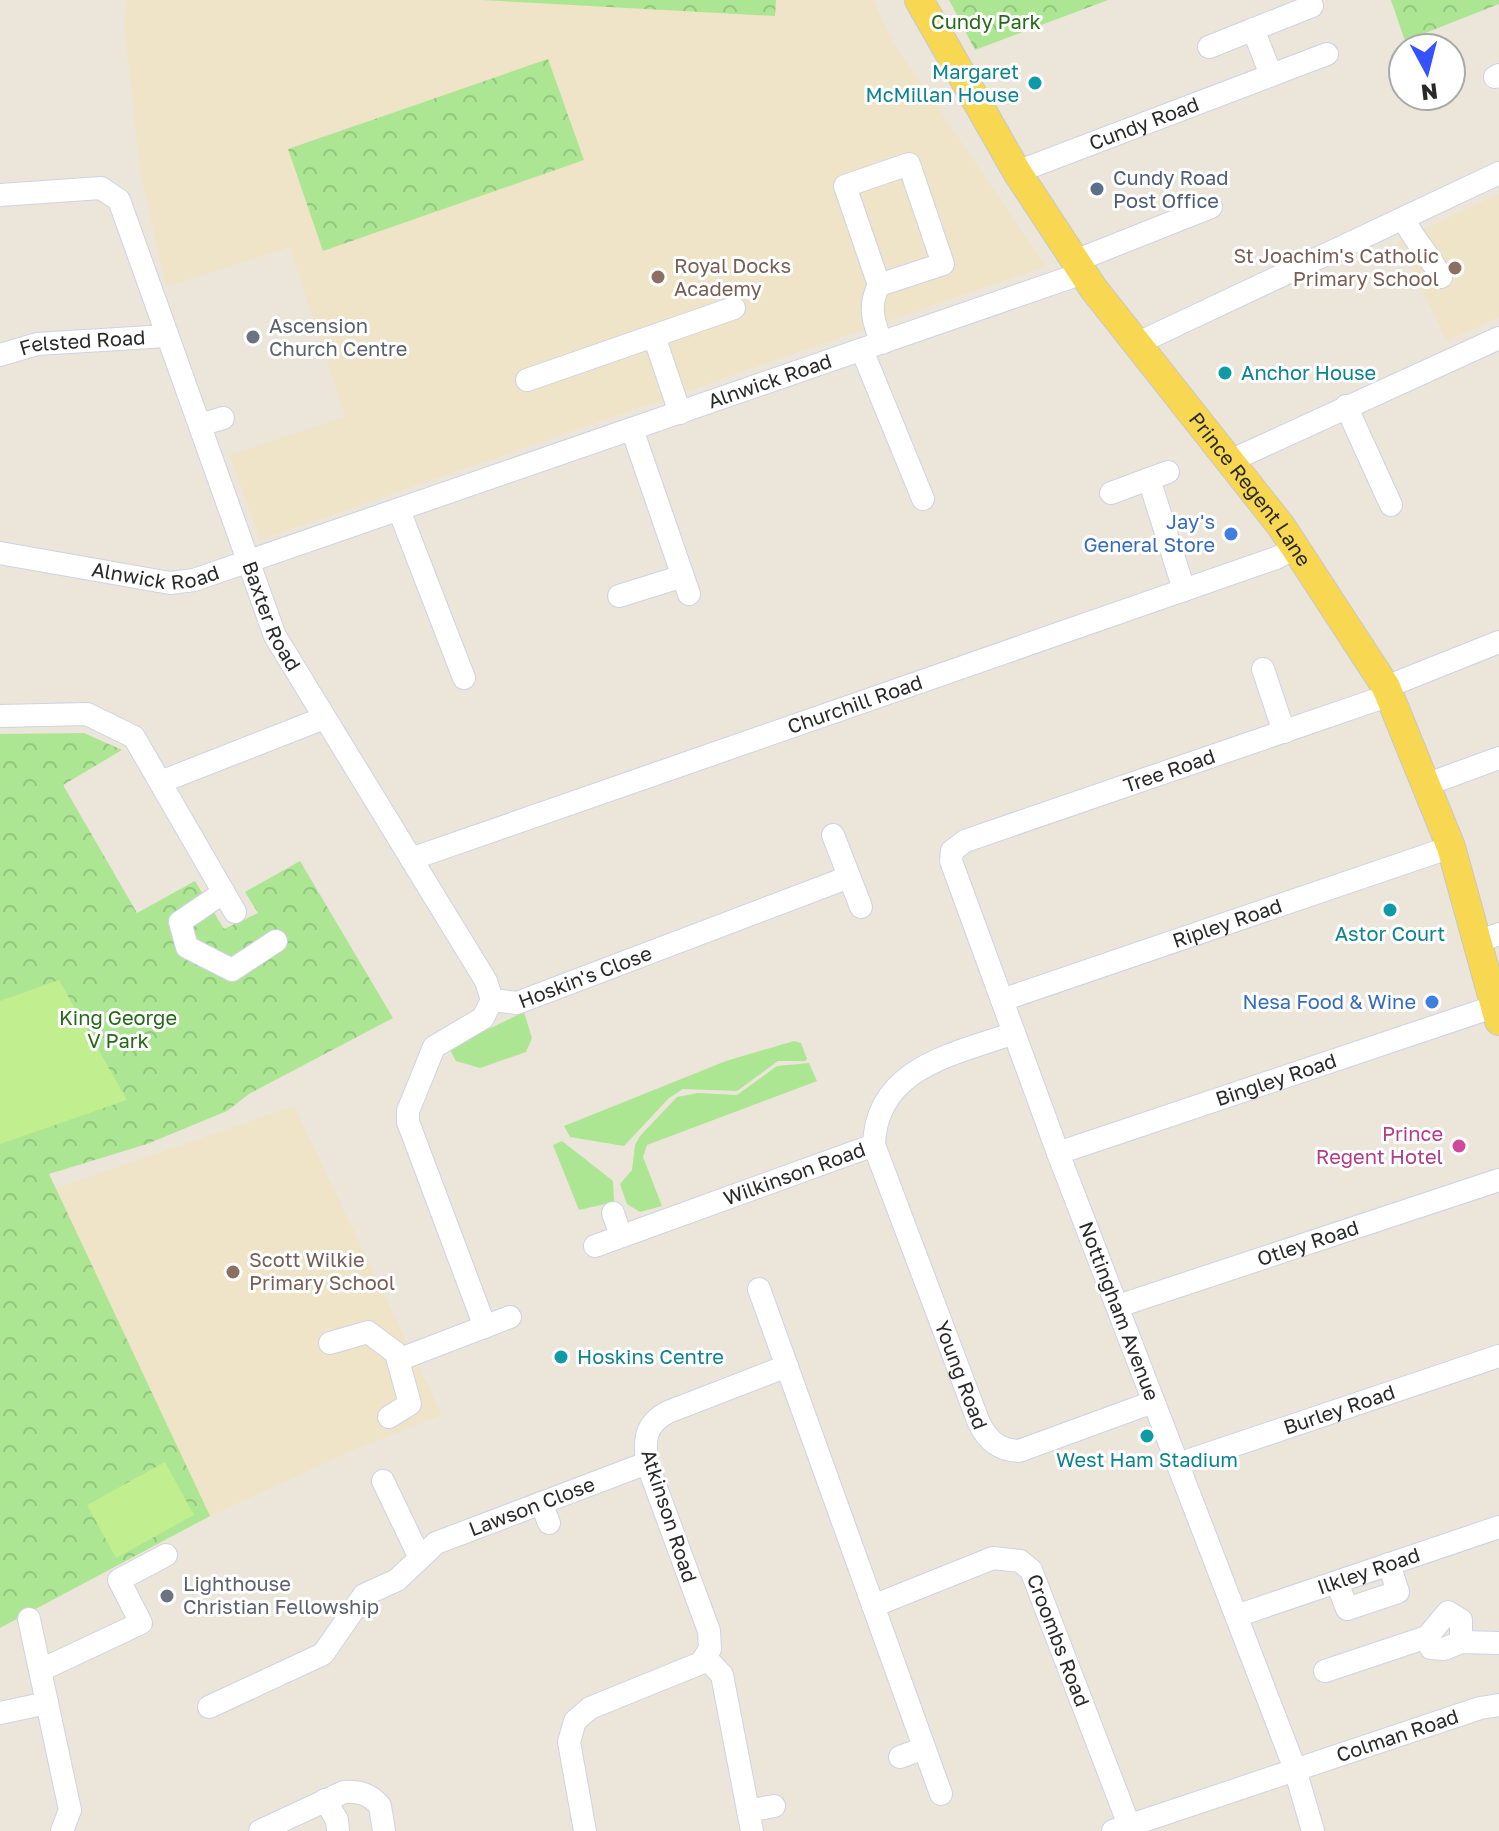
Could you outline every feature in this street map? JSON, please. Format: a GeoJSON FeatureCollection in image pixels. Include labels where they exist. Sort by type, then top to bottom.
{"type":"FeatureCollection","features":[{"type":"Feature","properties":{"kind":"main road","name":"Prince Regent Lane"},"geometry":{"type":"LineString","coordinates":[[919,0],[1017,172],[1079,267],[1136,344],[1232,460],[1296,548],[1388,691],[1489,937],[1498,1014]]}},
{"type":"Feature","properties":{"kind":"street"},"geometry":{"type":"LineString","coordinates":[[1209,47],[1312,6]]}},
{"type":"Feature","properties":{"kind":"street"},"geometry":{"type":"LineString","coordinates":[[1253,29],[1271,75]]}},
{"type":"Feature","properties":{"kind":"street","name":"Cundy Road"},"geometry":{"type":"LineString","coordinates":[[1017,172],[1327,54]]}},
{"type":"Feature","properties":{"kind":"street"},"geometry":{"type":"LineString","coordinates":[[879,285],[845,186],[909,164],[943,264],[879,285],[871,298],[872,346],[923,499]]}},
{"type":"Feature","properties":{"kind":"street"},"geometry":{"type":"LineString","coordinates":[[1136,344],[1499,173]]}},
{"type":"Feature","properties":{"kind":"street","name":"Baxter Road"},"geometry":{"type":"LineString","coordinates":[[0,195],[101,188],[119,200],[275,636],[486,981],[492,1000]]}},
{"type":"Feature","properties":{"kind":"street","name":"Alnwick Road"},"geometry":{"type":"LineString","coordinates":[[0,553],[182,583],[249,563],[872,346],[1079,267],[1211,207]]}},
{"type":"Feature","properties":{"kind":"street"},"geometry":{"type":"LineString","coordinates":[[1404,219],[1411,235],[1428,251],[1441,277]]}},
{"type":"Feature","properties":{"kind":"street"},"geometry":{"type":"LineString","coordinates":[[527,380],[734,308]]}},
{"type":"Feature","properties":{"kind":"street","name":"Felsted Road"},"geometry":{"type":"LineString","coordinates":[[0,355],[37,344],[166,336]]}},
{"type":"Feature","properties":{"kind":"street"},"geometry":{"type":"LineString","coordinates":[[654,336],[680,413]]}},
{"type":"Feature","properties":{"kind":"street"},"geometry":{"type":"LineString","coordinates":[[1232,460],[1499,338]]}},
{"type":"Feature","properties":{"kind":"street"},"geometry":{"type":"LineString","coordinates":[[1346,406],[1391,505]]}},
{"type":"Feature","properties":{"kind":"street"},"geometry":{"type":"LineString","coordinates":[[200,425],[223,418]]}},
{"type":"Feature","properties":{"kind":"street"},"geometry":{"type":"LineString","coordinates":[[619,596],[686,585],[632,429]]}},
{"type":"Feature","properties":{"kind":"street"},"geometry":{"type":"LineString","coordinates":[[1111,493],[1159,476],[1184,590]]}},
{"type":"Feature","properties":{"kind":"street"},"geometry":{"type":"LineString","coordinates":[[399,510],[464,678]]}},
{"type":"Feature","properties":{"kind":"street","name":"Churchill Road"},"geometry":{"type":"LineString","coordinates":[[411,859],[1184,590],[1296,548]]}},
{"type":"Feature","properties":{"kind":"street","name":"Tree Road"},"geometry":{"type":"LineString","coordinates":[[952,851],[965,841],[1284,732],[1499,642]]}},
{"type":"Feature","properties":{"kind":"street"},"geometry":{"type":"LineString","coordinates":[[1263,669],[1284,732]]}},
{"type":"Feature","properties":{"kind":"street"},"geometry":{"type":"LineString","coordinates":[[0,716],[87,714],[134,737],[163,781],[235,912]]}},
{"type":"Feature","properties":{"kind":"street"},"geometry":{"type":"LineString","coordinates":[[163,781],[324,718]]}},
{"type":"Feature","properties":{"kind":"street"},"geometry":{"type":"LineString","coordinates":[[1428,784],[1499,758]]}},
{"type":"Feature","properties":{"kind":"street"},"geometry":{"type":"LineString","coordinates":[[833,835],[861,907]]}},
{"type":"Feature","properties":{"kind":"street","name":"Ripley Road"},"geometry":{"type":"LineString","coordinates":[[1002,1000],[1451,847]]}},
{"type":"Feature","properties":{"kind":"street","name":"Nottingham Avenue"},"geometry":{"type":"LineString","coordinates":[[952,851],[951,861],[1058,1153],[1295,1769]]}},
{"type":"Feature","properties":{"kind":"street","name":"Hoskin's Close"},"geometry":{"type":"LineString","coordinates":[[485,1327],[408,1122],[408,1111],[434,1047],[483,1018],[492,1000],[517,1003],[849,877]]}},
{"type":"Feature","properties":{"kind":"street"},"geometry":{"type":"LineString","coordinates":[[224,892],[180,922],[187,947],[232,970],[276,941]]}},
{"type":"Feature","properties":{"kind":"street","name":"Bingley Road"},"geometry":{"type":"LineString","coordinates":[[1058,1153],[1498,1014]]}},
{"type":"Feature","properties":{"kind":"street","name":"Wilkinson Road"},"geometry":{"type":"LineString","coordinates":[[595,1246],[874,1145],[877,1121],[887,1103],[914,1070],[1014,1033]]}},
{"type":"Feature","properties":{"kind":"street","name":"Young Road"},"geometry":{"type":"LineString","coordinates":[[874,1145],[979,1423],[992,1442],[1008,1451],[1029,1449],[1153,1402]]}},
{"type":"Feature","properties":{"kind":"street","name":"Otley Road"},"geometry":{"type":"LineString","coordinates":[[1118,1306],[1499,1180]]}},
{"type":"Feature","properties":{"kind":"street"},"geometry":{"type":"LineString","coordinates":[[613,1213],[621,1236]]}},
{"type":"Feature","properties":{"kind":"street"},"geometry":{"type":"LineString","coordinates":[[759,1289],[941,1794]]}},
{"type":"Feature","properties":{"kind":"street"},"geometry":{"type":"LineString","coordinates":[[406,1357],[510,1317]]}},
{"type":"Feature","properties":{"kind":"street"},"geometry":{"type":"LineString","coordinates":[[330,1343],[368,1332],[406,1357],[410,1404],[389,1417]]}},
{"type":"Feature","properties":{"kind":"street","name":"Burley Road"},"geometry":{"type":"LineString","coordinates":[[1178,1464],[1499,1356]]}},
{"type":"Feature","properties":{"kind":"street","name":"Atkinson Road"},"geometry":{"type":"LineString","coordinates":[[774,1806],[750,1821],[722,1675],[706,1658],[711,1641],[709,1631],[647,1463],[644,1440],[659,1416],[787,1366]]}},
{"type":"Feature","properties":{"kind":"street","name":"Lawson Close"},"geometry":{"type":"LineString","coordinates":[[209,1707],[323,1654],[364,1595],[397,1580],[419,1556],[460,1533],[545,1513],[647,1463]]}},
{"type":"Feature","properties":{"kind":"street"},"geometry":{"type":"LineString","coordinates":[[383,1481],[419,1556]]}},
{"type":"Feature","properties":{"kind":"street","name":"Ilkley Road"},"geometry":{"type":"LineString","coordinates":[[1236,1616],[1499,1527]]}},
{"type":"Feature","properties":{"kind":"street"},"geometry":{"type":"LineString","coordinates":[[41,1670],[141,1623],[119,1580],[166,1555]]}},
{"type":"Feature","properties":{"kind":"street","name":"Croombs Road"},"geometry":{"type":"LineString","coordinates":[[873,1606],[993,1558],[1020,1561],[1031,1570],[1121,1828]]}},
{"type":"Feature","properties":{"kind":"street"},"geometry":{"type":"LineString","coordinates":[[1325,1671],[1427,1637],[1448,1612],[1461,1620],[1461,1642]]}},
{"type":"Feature","properties":{"kind":"street"},"geometry":{"type":"LineString","coordinates":[[29,1619],[70,1810],[62,1831]]}},
{"type":"Feature","properties":{"kind":"street"},"geometry":{"type":"LineString","coordinates":[[1427,1637],[1431,1648],[1444,1649],[1461,1642],[1499,1643]]}},
{"type":"Feature","properties":{"kind":"street"},"geometry":{"type":"LineString","coordinates":[[585,1831],[569,1742],[575,1721],[590,1708],[706,1658]]}},
{"type":"Feature","properties":{"kind":"street"},"geometry":{"type":"LineString","coordinates":[[0,1713],[47,1703]]}},
{"type":"Feature","properties":{"kind":"street","name":"Colman Road"},"geometry":{"type":"LineString","coordinates":[[1121,1828],[1480,1708],[1499,1705]]}},
{"type":"Feature","properties":{"kind":"street"},"geometry":{"type":"LineString","coordinates":[[900,1757],[924,1748]]}},
{"type":"Feature","properties":{"kind":"street"},"geometry":{"type":"LineString","coordinates":[[1295,1769],[1313,1831]]}},
{"type":"Feature","properties":{"kind":"street"},"geometry":{"type":"LineString","coordinates":[[260,1831],[344,1792],[365,1793],[380,1806],[384,1831]]}},
{"type":"Feature","properties":{"kind":"street"},"geometry":{"type":"LineString","coordinates":[[325,1800],[337,1820],[338,1831]]}},
{"type":"Feature","properties":{"kind":"shaded area","name":"Royal Docks Academy"},"geometry":{"type":"Polygon","coordinates":[[[127,0],[873,0],[894,43],[1046,266],[260,540],[230,455],[345,417],[290,247],[166,287],[140,169],[124,22],[127,0]]]}},
{"type":"Feature","properties":{"kind":"shaded area","name":"St Joachim's Catholic Primary School"},"geometry":{"type":"Polygon","coordinates":[[[1499,194],[1499,317],[1447,341],[1398,241],[1499,194]]]}},
{"type":"Feature","properties":{"kind":"shaded area","name":"Scott Wilkie Primary School"},"geometry":{"type":"Polygon","coordinates":[[[294,1106],[442,1415],[356,1449],[210,1516],[54,1189],[294,1106]]]}},
{"type":"Feature","properties":{"kind":"green space"},"geometry":{"type":"Polygon","coordinates":[[[481,0],[776,0],[775,16],[481,0]]]}},
{"type":"Feature","properties":{"kind":"green space","name":"Cundy Park"},"geometry":{"type":"Polygon","coordinates":[[[949,0],[1108,0],[975,50],[949,0]]]}},
{"type":"Feature","properties":{"kind":"green space"},"geometry":{"type":"Polygon","coordinates":[[[1391,0],[1499,0],[1499,4],[1428,32],[1402,32],[1391,0]]]}},
{"type":"Feature","properties":{"kind":"green space"},"geometry":{"type":"Polygon","coordinates":[[[548,59],[584,160],[323,251],[288,149],[548,59]]]}},
{"type":"Feature","properties":{"kind":"green space","name":"King George V Park"},"geometry":{"type":"Polygon","coordinates":[[[84,733],[122,750],[63,785],[137,913],[195,881],[224,929],[258,913],[245,892],[300,861],[393,1018],[249,1094],[227,1111],[147,1144],[49,1174],[210,1516],[0,1628],[0,734],[84,733]]]}},
{"type":"Feature","properties":{"kind":"green space"},"geometry":{"type":"Polygon","coordinates":[[[59,980],[127,1100],[0,1144],[0,1001],[59,980]]]}},
{"type":"Feature","properties":{"kind":"green space"},"geometry":{"type":"Polygon","coordinates":[[[524,1012],[532,1038],[526,1052],[480,1068],[456,1061],[449,1048],[524,1012]]]}},
{"type":"Feature","properties":{"kind":"green space"},"geometry":{"type":"Polygon","coordinates":[[[794,1041],[801,1043],[805,1061],[778,1061],[737,1091],[683,1089],[669,1098],[624,1146],[570,1137],[564,1126],[726,1061],[794,1041]]]}},
{"type":"Feature","properties":{"kind":"green space"},"geometry":{"type":"Polygon","coordinates":[[[809,1063],[817,1081],[647,1145],[643,1157],[662,1206],[640,1212],[627,1204],[620,1184],[632,1170],[635,1145],[677,1097],[698,1093],[737,1095],[777,1066],[809,1063]]]}},
{"type":"Feature","properties":{"kind":"green space"},"geometry":{"type":"Polygon","coordinates":[[[562,1141],[613,1181],[614,1202],[579,1210],[553,1145],[562,1141]]]}},
{"type":"Feature","properties":{"kind":"green space"},"geometry":{"type":"Polygon","coordinates":[[[165,1462],[194,1515],[116,1558],[87,1505],[165,1462]]]}},
{"type":"Feature","properties":{"kind":"place","name":"Margaret McMillan House"},"geometry":{"type":"Point","coordinates":[1035,83]}},
{"type":"Feature","properties":{"kind":"place","name":"Cundy Road Post Office"},"geometry":{"type":"Point","coordinates":[1097,189]}},
{"type":"Feature","properties":{"kind":"place","name":"St Joachim's Catholic Primary School"},"geometry":{"type":"Point","coordinates":[1455,268]}},
{"type":"Feature","properties":{"kind":"place","name":"Royal Docks Academy"},"geometry":{"type":"Point","coordinates":[658,277]}},
{"type":"Feature","properties":{"kind":"place","name":"Ascension Church Centre"},"geometry":{"type":"Point","coordinates":[253,337]}},
{"type":"Feature","properties":{"kind":"place","name":"Anchor House"},"geometry":{"type":"Point","coordinates":[1225,373]}},
{"type":"Feature","properties":{"kind":"place","name":"Jay's General Store"},"geometry":{"type":"Point","coordinates":[1231,534]}},
{"type":"Feature","properties":{"kind":"place","name":"Astor Court"},"geometry":{"type":"Point","coordinates":[1390,910]}},
{"type":"Feature","properties":{"kind":"place","name":"Nesa Food & Wine"},"geometry":{"type":"Point","coordinates":[1432,1002]}},
{"type":"Feature","properties":{"kind":"place","name":"Prince Regent Hotel"},"geometry":{"type":"Point","coordinates":[1459,1146]}},
{"type":"Feature","properties":{"kind":"place","name":"Scott Wilkie Primary School"},"geometry":{"type":"Point","coordinates":[233,1272]}},
{"type":"Feature","properties":{"kind":"place","name":"Hoskins Centre"},"geometry":{"type":"Point","coordinates":[561,1357]}},
{"type":"Feature","properties":{"kind":"place","name":"West Ham Stadium"},"geometry":{"type":"Point","coordinates":[1147,1436]}},
{"type":"Feature","properties":{"kind":"place","name":"Lighthouse Christian Fellowship"},"geometry":{"type":"Point","coordinates":[167,1596]}}]}
